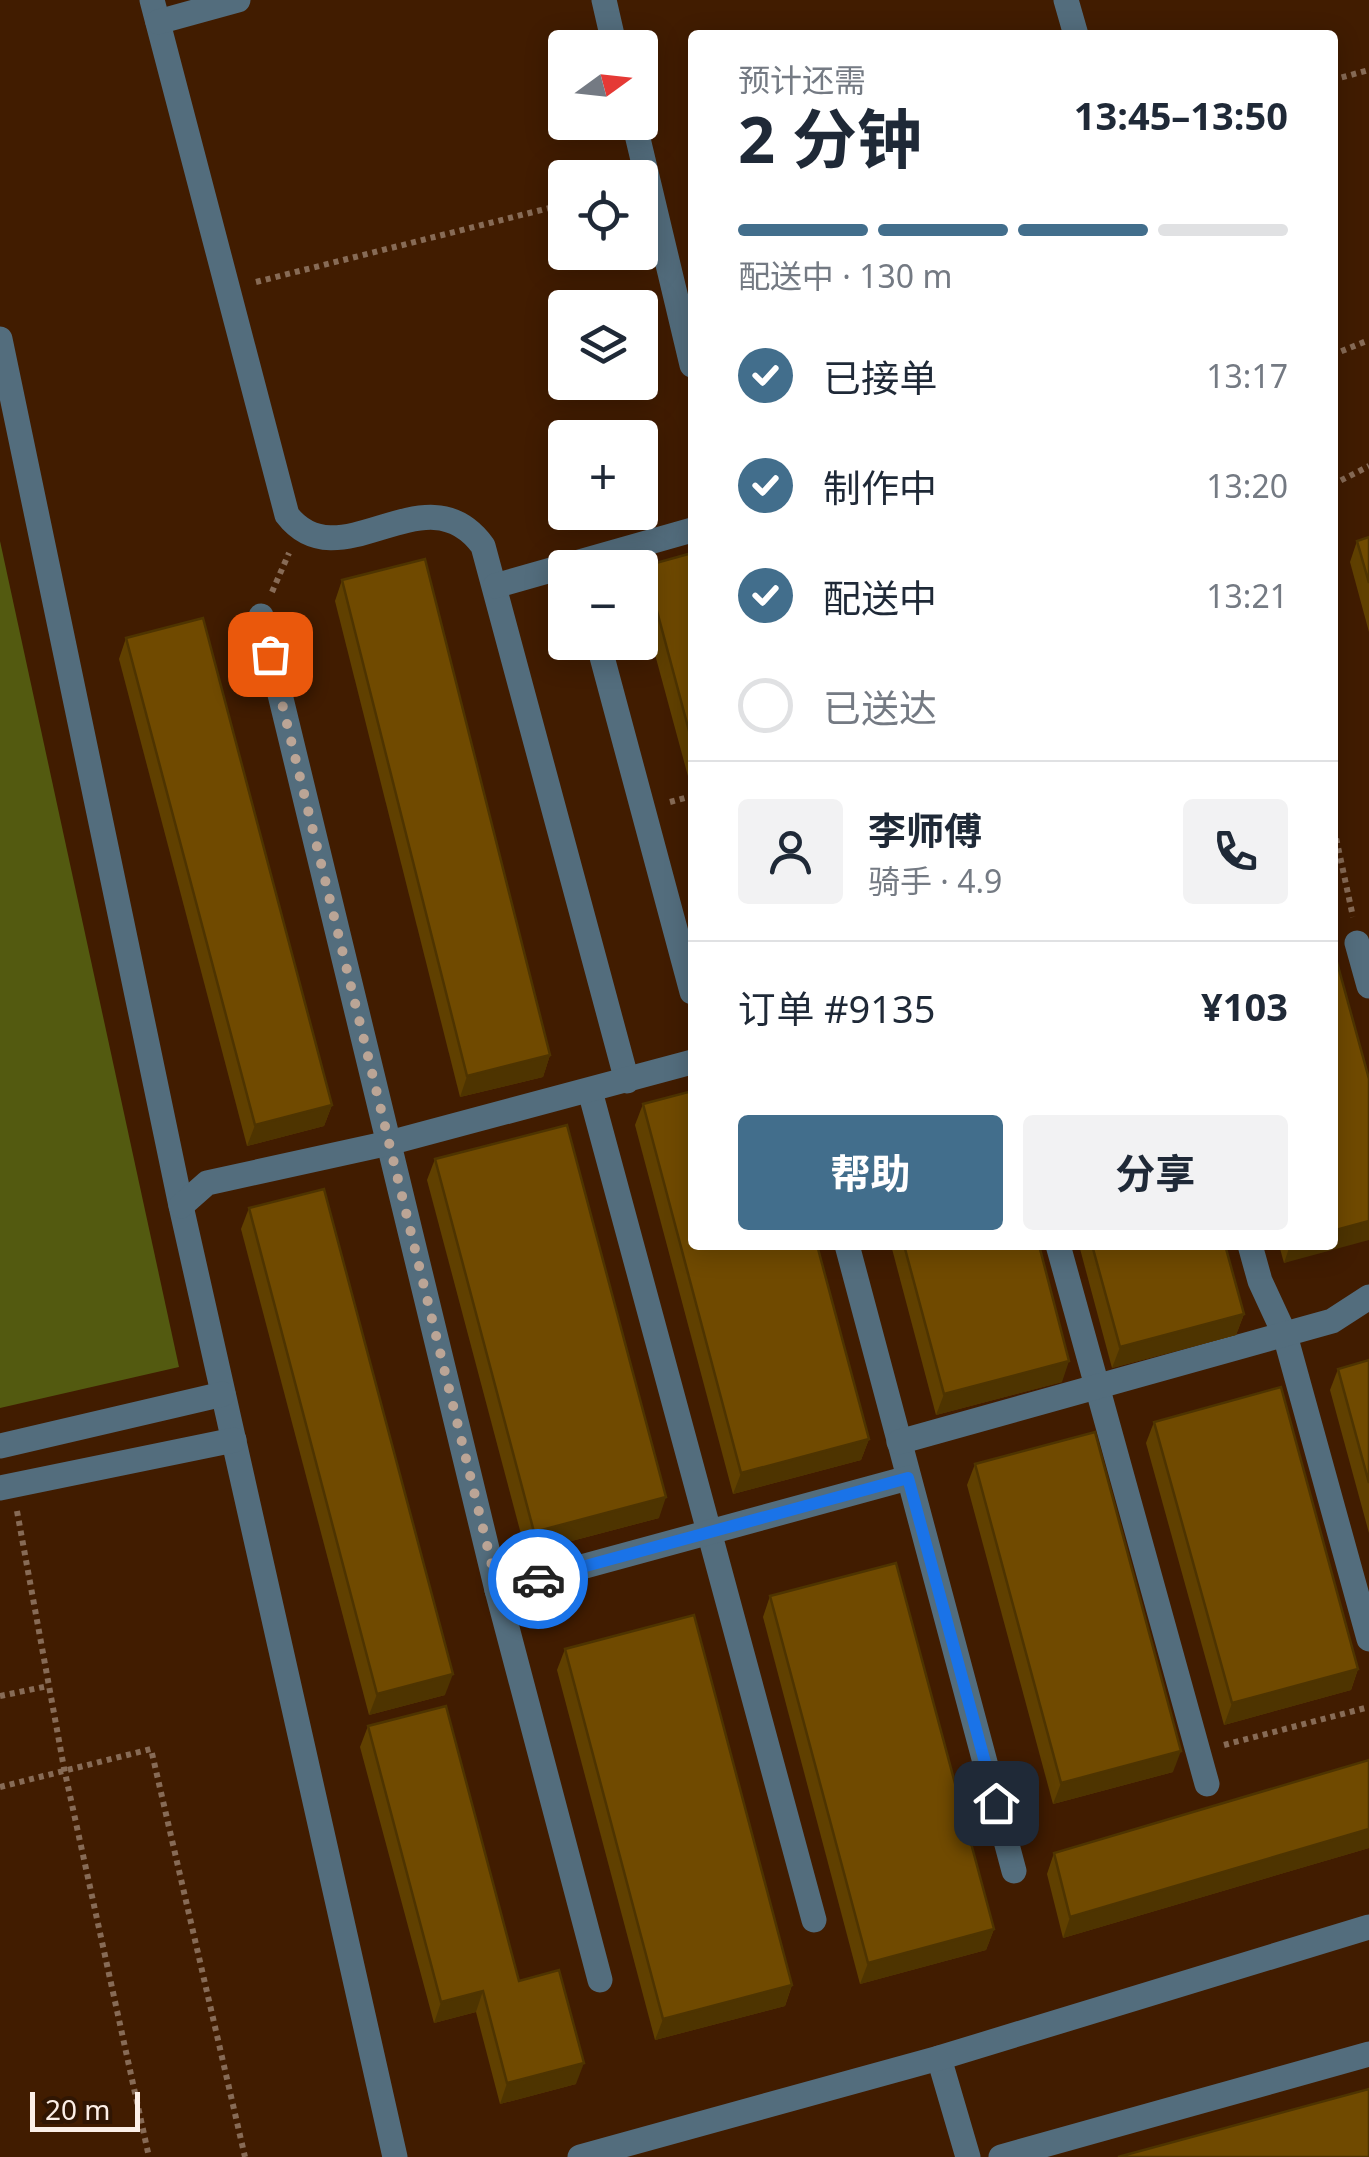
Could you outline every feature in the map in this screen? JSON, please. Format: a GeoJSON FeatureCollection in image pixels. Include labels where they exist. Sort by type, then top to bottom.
{"type":"FeatureCollection","features":[{"type":"Feature","properties":{"kind":"street"},"geometry":{"type":"LineString","coordinates":[[238,0],[154,11],[280,500],[299,530],[314,538],[336,538],[433,515],[452,517],[468,525],[483,546],[627,1081]]}},
{"type":"Feature","properties":{"kind":"street"},"geometry":{"type":"LineString","coordinates":[[604,0],[611,30]]}},
{"type":"Feature","properties":{"kind":"street"},"geometry":{"type":"LineString","coordinates":[[1066,0],[1075,30]]}},
{"type":"Feature","properties":{"kind":"street"},"geometry":{"type":"LineString","coordinates":[[638,140],[688,348]]}},
{"type":"Feature","properties":{"kind":"street"},"geometry":{"type":"LineString","coordinates":[[0,340],[181,1206],[395,2157]]}},
{"type":"Feature","properties":{"kind":"street"},"geometry":{"type":"LineString","coordinates":[[626,550],[688,531]]}},
{"type":"Feature","properties":{"kind":"street"},"geometry":{"type":"LineString","coordinates":[[495,586],[548,572]]}},
{"type":"Feature","properties":{"kind":"street"},"geometry":{"type":"LineString","coordinates":[[261,616],[498,1590],[600,1980]]}},
{"type":"Feature","properties":{"kind":"street"},"geometry":{"type":"LineString","coordinates":[[603,660],[688,977]]}},
{"type":"Feature","properties":{"kind":"street"},"geometry":{"type":"LineString","coordinates":[[1358,943],[1369,986]]}},
{"type":"Feature","properties":{"kind":"street"},"geometry":{"type":"LineString","coordinates":[[181,1206],[206,1183],[389,1142],[688,1063]]}},
{"type":"Feature","properties":{"kind":"street"},"geometry":{"type":"LineString","coordinates":[[590,1091],[814,1920]]}},
{"type":"Feature","properties":{"kind":"street"},"geometry":{"type":"LineString","coordinates":[[848,1250],[1014,1872]]}},
{"type":"Feature","properties":{"kind":"street"},"geometry":{"type":"LineString","coordinates":[[1059,1250],[1207,1784]]}},
{"type":"Feature","properties":{"kind":"street"},"geometry":{"type":"LineString","coordinates":[[1251,1250],[1260,1281],[1285,1335],[1369,1640]]}},
{"type":"Feature","properties":{"kind":"street"},"geometry":{"type":"LineString","coordinates":[[899,1442],[1332,1322],[1369,1298]]}},
{"type":"Feature","properties":{"kind":"street"},"geometry":{"type":"LineString","coordinates":[[0,1446],[224,1394]]}},
{"type":"Feature","properties":{"kind":"street"},"geometry":{"type":"LineString","coordinates":[[6,1487],[234,1440]]}},
{"type":"Feature","properties":{"kind":"street"},"geometry":{"type":"LineString","coordinates":[[498,1590],[908,1478]]}},
{"type":"Feature","properties":{"kind":"street"},"geometry":{"type":"LineString","coordinates":[[580,2157],[939,2058],[1369,1928]]}},
{"type":"Feature","properties":{"kind":"street"},"geometry":{"type":"LineString","coordinates":[[1001,2157],[1369,2054]]}},
{"type":"Feature","properties":{"kind":"street"},"geometry":{"type":"LineString","coordinates":[[939,2058],[968,2157]]}},
{"type":"Feature","properties":{"kind":"path"},"geometry":{"type":"LineString","coordinates":[[1338,78],[1369,70]]}},
{"type":"Feature","properties":{"kind":"path"},"geometry":{"type":"LineString","coordinates":[[227,290],[548,208]]}},
{"type":"Feature","properties":{"kind":"path"},"geometry":{"type":"LineString","coordinates":[[1338,353],[1369,340]]}},
{"type":"Feature","properties":{"kind":"path"},"geometry":{"type":"LineString","coordinates":[[1338,481],[1369,466]]}},
{"type":"Feature","properties":{"kind":"path"},"geometry":{"type":"LineString","coordinates":[[261,616],[299,530]]}},
{"type":"Feature","properties":{"kind":"path"},"geometry":{"type":"LineString","coordinates":[[1338,844],[1358,943]]}},
{"type":"Feature","properties":{"kind":"path"},"geometry":{"type":"LineString","coordinates":[[1338,865],[1343,864]]}},
{"type":"Feature","properties":{"kind":"path"},"geometry":{"type":"LineString","coordinates":[[6,1487],[148,2157]]}},
{"type":"Feature","properties":{"kind":"path"},"geometry":{"type":"LineString","coordinates":[[0,1696],[48,1686]]}},
{"type":"Feature","properties":{"kind":"path"},"geometry":{"type":"LineString","coordinates":[[1199,1752],[1369,1708]]}},
{"type":"Feature","properties":{"kind":"path"},"geometry":{"type":"LineString","coordinates":[[0,1786],[151,1749],[245,2157]]}},
{"type":"Feature","properties":{"kind":"green space"},"geometry":{"type":"Polygon","coordinates":[[[0,541],[179,1367],[0,1408],[0,541]]]}},
{"type":"Feature","properties":{"kind":"building"},"geometry":{"type":"Polygon","coordinates":[[[1369,537],[1369,583],[1357,541],[1369,537]]]}},
{"type":"Feature","properties":{"kind":"building"},"geometry":{"type":"Polygon","coordinates":[[[688,554],[688,727],[658,615],[658,562],[688,554]]]}},
{"type":"Feature","properties":{"kind":"building"},"geometry":{"type":"Polygon","coordinates":[[[425,559],[550,1055],[467,1076],[342,580],[425,559]]]}},
{"type":"Feature","properties":{"kind":"building"},"geometry":{"type":"Polygon","coordinates":[[[203,618],[332,1105],[255,1125],[126,638],[203,618]]]}},
{"type":"Feature","properties":{"kind":"building"},"geometry":{"type":"Polygon","coordinates":[[[1338,966],[1369,1079],[1369,1221],[1338,1229],[1338,966]]]}},
{"type":"Feature","properties":{"kind":"building"},"geometry":{"type":"Polygon","coordinates":[[[688,1092],[688,1250],[818,1250],[869,1439],[741,1473],[643,1104],[688,1092]]]}},
{"type":"Feature","properties":{"kind":"building"},"geometry":{"type":"Polygon","coordinates":[[[567,1125],[666,1497],[534,1532],[435,1159],[567,1125]]]}},
{"type":"Feature","properties":{"kind":"building"},"geometry":{"type":"Polygon","coordinates":[[[324,1189],[453,1674],[377,1694],[249,1208],[324,1189]]]}},
{"type":"Feature","properties":{"kind":"building"},"geometry":{"type":"Polygon","coordinates":[[[905,1250],[1040,1250],[1069,1361],[944,1394],[905,1250]]]}},
{"type":"Feature","properties":{"kind":"building"},"geometry":{"type":"Polygon","coordinates":[[[1093,1250],[1226,1250],[1244,1314],[1120,1347],[1093,1250]]]}},
{"type":"Feature","properties":{"kind":"building"},"geometry":{"type":"Polygon","coordinates":[[[1369,1360],[1369,1483],[1338,1369],[1369,1360]]]}},
{"type":"Feature","properties":{"kind":"building"},"geometry":{"type":"Polygon","coordinates":[[[1281,1387],[1358,1669],[1232,1703],[1154,1422],[1281,1387]]]}},
{"type":"Feature","properties":{"kind":"building"},"geometry":{"type":"Polygon","coordinates":[[[1095,1432],[1181,1751],[1061,1783],[975,1464],[1095,1432]]]}},
{"type":"Feature","properties":{"kind":"building"},"geometry":{"type":"Polygon","coordinates":[[[896,1563],[994,1929],[868,1963],[770,1596],[896,1563]]]}},
{"type":"Feature","properties":{"kind":"building"},"geometry":{"type":"Polygon","coordinates":[[[694,1615],[792,1985],[663,2019],[565,1649],[694,1615]]]}},
{"type":"Feature","properties":{"kind":"building"},"geometry":{"type":"Polygon","coordinates":[[[446,1706],[519,1981],[559,1970],[584,2063],[507,2083],[483,1991],[441,2002],[368,1726],[446,1706]]]}},
{"type":"Feature","properties":{"kind":"building"},"geometry":{"type":"Polygon","coordinates":[[[1369,1760],[1369,1829],[1070,1917],[1054,1853],[1369,1760]]]}},
{"type":"Feature","properties":{"kind":"building"},"geometry":{"type":"Polygon","coordinates":[[[1369,2089],[1369,2157],[1118,2157],[1369,2089]]]}},
{"type":"Feature","properties":{"kind":"way so far"},"geometry":{"type":"LineString","coordinates":[[270,654],[498,1590],[538,1579]]}},
{"type":"Feature","properties":{"kind":"route"},"geometry":{"type":"LineString","coordinates":[[538,1579],[908,1478],[996,1803]]}}]}
